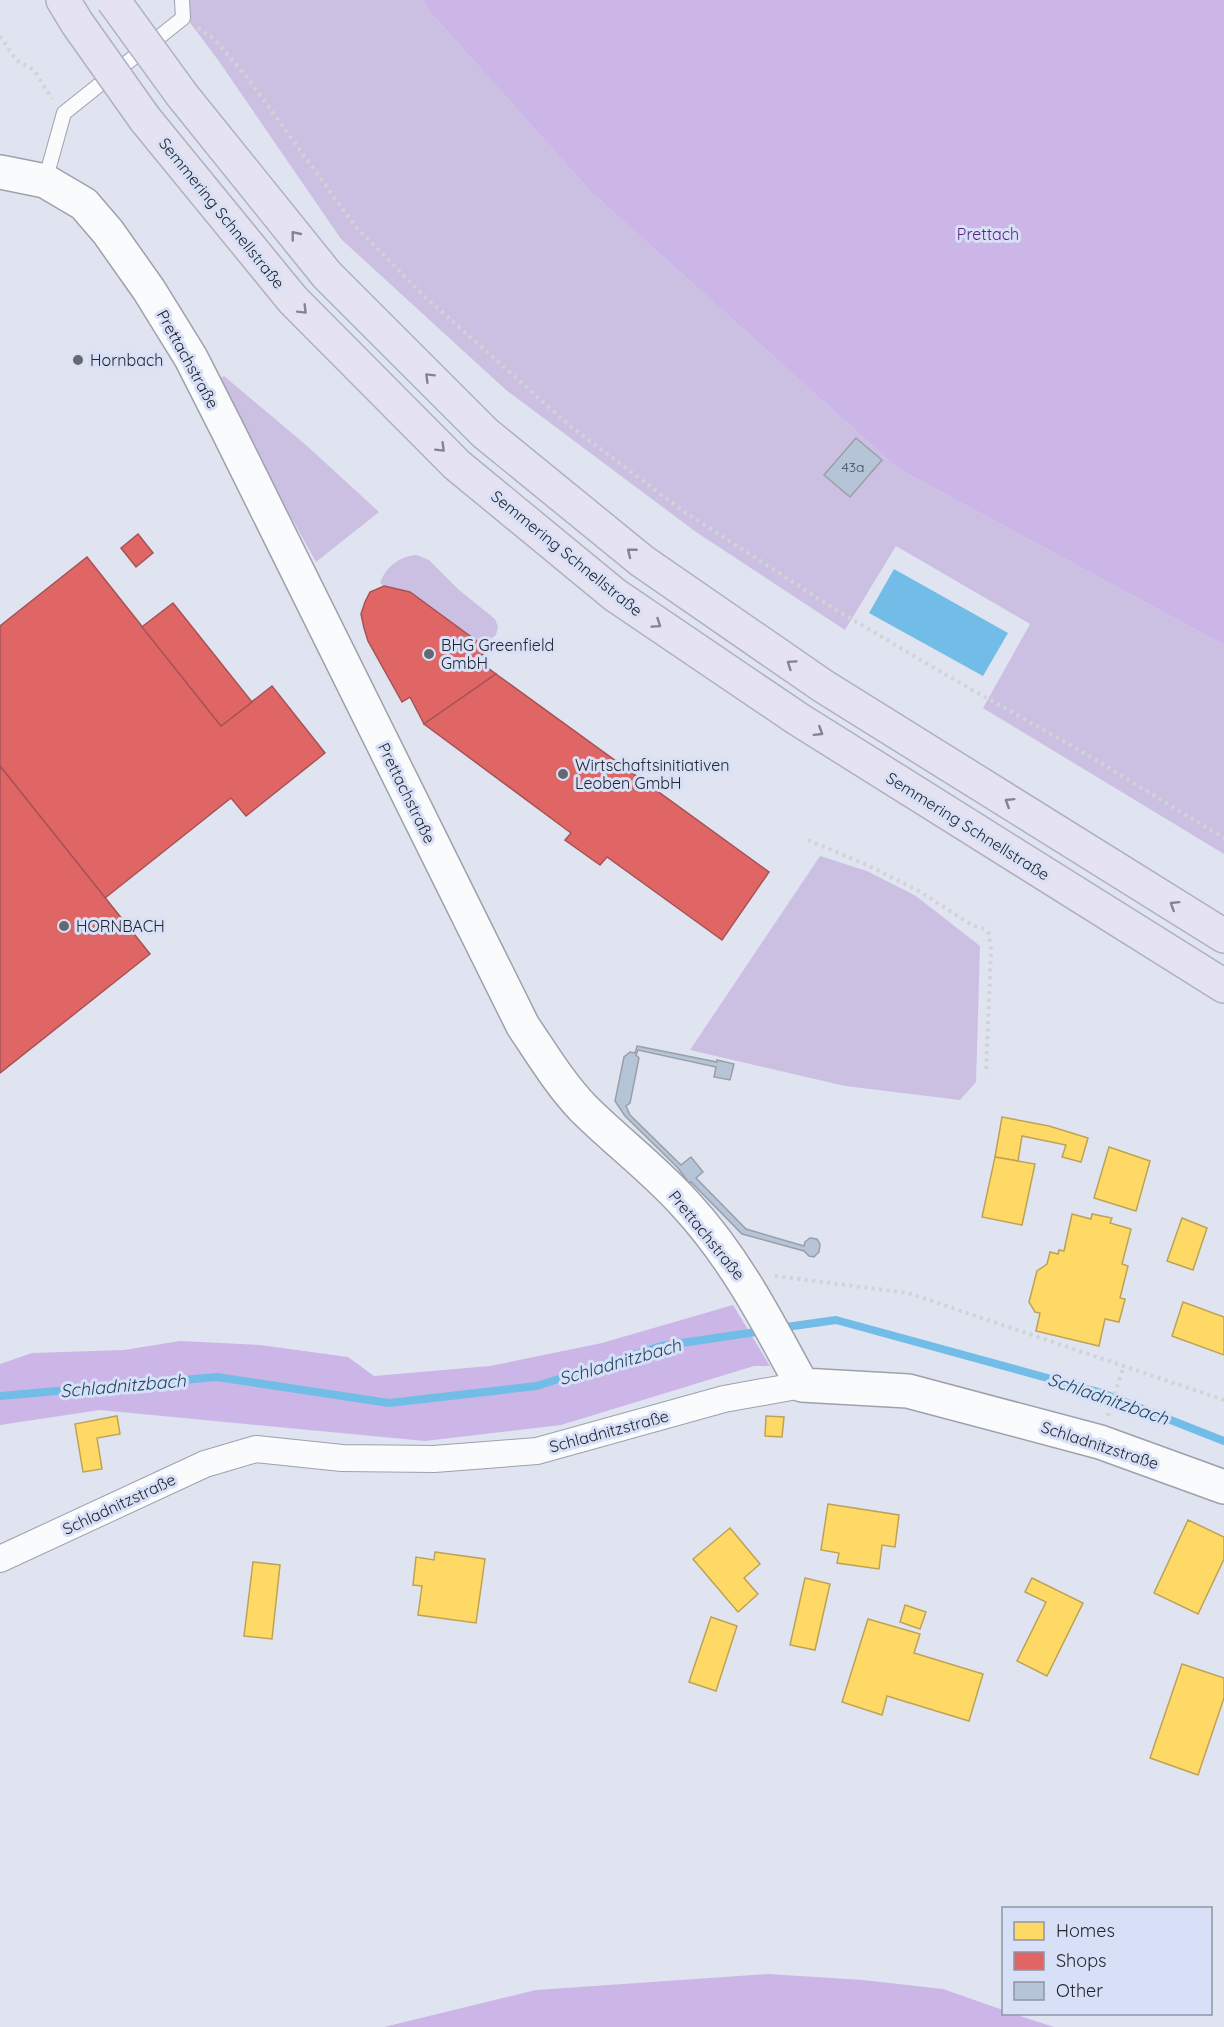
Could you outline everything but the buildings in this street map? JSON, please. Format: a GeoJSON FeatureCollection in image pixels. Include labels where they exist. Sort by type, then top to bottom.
{"type":"FeatureCollection","features":[{"type":"Feature","properties":{"kind":"highway"},"geometry":{"type":"LineString","coordinates":[[114,0],[182,95],[327,275],[485,433],[642,561],[823,686],[1224,936]]}},
{"type":"Feature","properties":{"kind":"highway","name":"Semmering Schnellstraße"},"geometry":{"type":"LineString","coordinates":[[70,11],[146,119],[293,300],[458,465],[615,595],[798,719],[1224,986]]}},
{"type":"Feature","properties":{"kind":"street","name":"Prettachstraße"},"geometry":{"type":"LineString","coordinates":[[0,172],[45,181],[84,204],[108,232],[149,290],[191,358],[523,1026],[549,1065],[581,1106],[686,1204],[739,1272],[796,1373]]}},
{"type":"Feature","properties":{"kind":"street","name":"Schladnitzstraße"},"geometry":{"type":"LineString","coordinates":[[0,1559],[206,1464],[256,1449],[342,1458],[434,1459],[537,1451],[724,1399],[796,1373],[908,1391],[1100,1442],[1224,1487]]}},
{"type":"Feature","properties":{"kind":"lane"},"geometry":{"type":"LineString","coordinates":[[45,181],[64,113],[183,18],[182,0]]}},
{"type":"Feature","properties":{"kind":"path"},"geometry":{"type":"LineString","coordinates":[[183,18],[214,39],[247,77],[355,226],[424,296],[569,425],[683,511],[833,608],[1081,751],[1224,838]]}},
{"type":"Feature","properties":{"kind":"path"},"geometry":{"type":"LineString","coordinates":[[0,36],[16,60],[34,70],[53,102],[64,113]]}},
{"type":"Feature","properties":{"kind":"path"},"geometry":{"type":"LineString","coordinates":[[808,840],[869,866],[919,891],[972,925],[985,929],[989,934],[991,950],[986,1074]]}},
{"type":"Feature","properties":{"kind":"path"},"geometry":{"type":"LineString","coordinates":[[739,1272],[908,1293],[1224,1400]]}},
{"type":"Feature","properties":{"kind":"path"},"geometry":{"type":"LineString","coordinates":[[1106,1424],[1124,1365]]}},
{"type":"Feature","properties":{"kind":"shaded area"},"geometry":{"type":"Polygon","coordinates":[[[173,0],[423,0],[430,12],[591,192],[897,468],[1224,645],[1224,854],[983,708],[1030,624],[896,546],[845,630],[696,532],[506,390],[341,239],[218,60],[173,0]]]}},
{"type":"Feature","properties":{"kind":"shaded area"},"geometry":{"type":"Polygon","coordinates":[[[224,376],[306,445],[379,512],[316,562],[287,510],[279,507],[218,379],[224,376]]]}},
{"type":"Feature","properties":{"kind":"shaded area"},"geometry":{"type":"Polygon","coordinates":[[[417,555],[429,560],[459,590],[495,619],[498,627],[496,635],[483,645],[410,592],[380,583],[394,563],[417,555]]]}},
{"type":"Feature","properties":{"kind":"shaded area"},"geometry":{"type":"Polygon","coordinates":[[[820,856],[867,871],[916,896],[980,946],[976,1082],[960,1100],[845,1086],[690,1050],[820,856]]]}},
{"type":"Feature","properties":{"kind":"green space","name":"Prettach"},"geometry":{"type":"Polygon","coordinates":[[[423,0],[1224,0],[1224,645],[897,468],[591,192],[430,12],[423,0]]]}},
{"type":"Feature","properties":{"kind":"green space"},"geometry":{"type":"Polygon","coordinates":[[[733,1305],[770,1366],[754,1366],[561,1425],[425,1441],[100,1410],[0,1425],[0,1364],[32,1353],[124,1350],[180,1341],[260,1345],[348,1357],[374,1376],[490,1366],[602,1343],[733,1305]]]}},
{"type":"Feature","properties":{"kind":"green space"},"geometry":{"type":"Polygon","coordinates":[[[768,1974],[863,1980],[943,1989],[1002,2010],[1002,2015],[1017,2015],[1054,2027],[384,2027],[536,1990],[768,1974]]]}},
{"type":"Feature","properties":{"kind":"water"},"geometry":{"type":"Polygon","coordinates":[[[894,569],[1008,633],[983,676],[869,613],[894,569]]]}},
{"type":"Feature","properties":{"kind":"waterway","name":"Schladnitzbach"},"geometry":{"type":"LineString","coordinates":[[779,1328],[836,1320],[1102,1393],[1224,1441]]}},
{"type":"Feature","properties":{"kind":"waterway","name":"Schladnitzbach"},"geometry":{"type":"LineString","coordinates":[[0,1396],[217,1377],[389,1403],[537,1386],[661,1346],[763,1331]]}},
{"type":"Feature","properties":{"kind":"place","name":"Hornbach"},"geometry":{"type":"Point","coordinates":[78,360]}},
{"type":"Feature","properties":{"kind":"place","name":"BHG Greenfield GmbH"},"geometry":{"type":"Point","coordinates":[429,654]}},
{"type":"Feature","properties":{"kind":"place","name":"Wirtschaftsinitiativen Leoben GmbH"},"geometry":{"type":"Point","coordinates":[563,774]}},
{"type":"Feature","properties":{"kind":"place","name":"HORNBACH"},"geometry":{"type":"Point","coordinates":[64,926]}}]}
